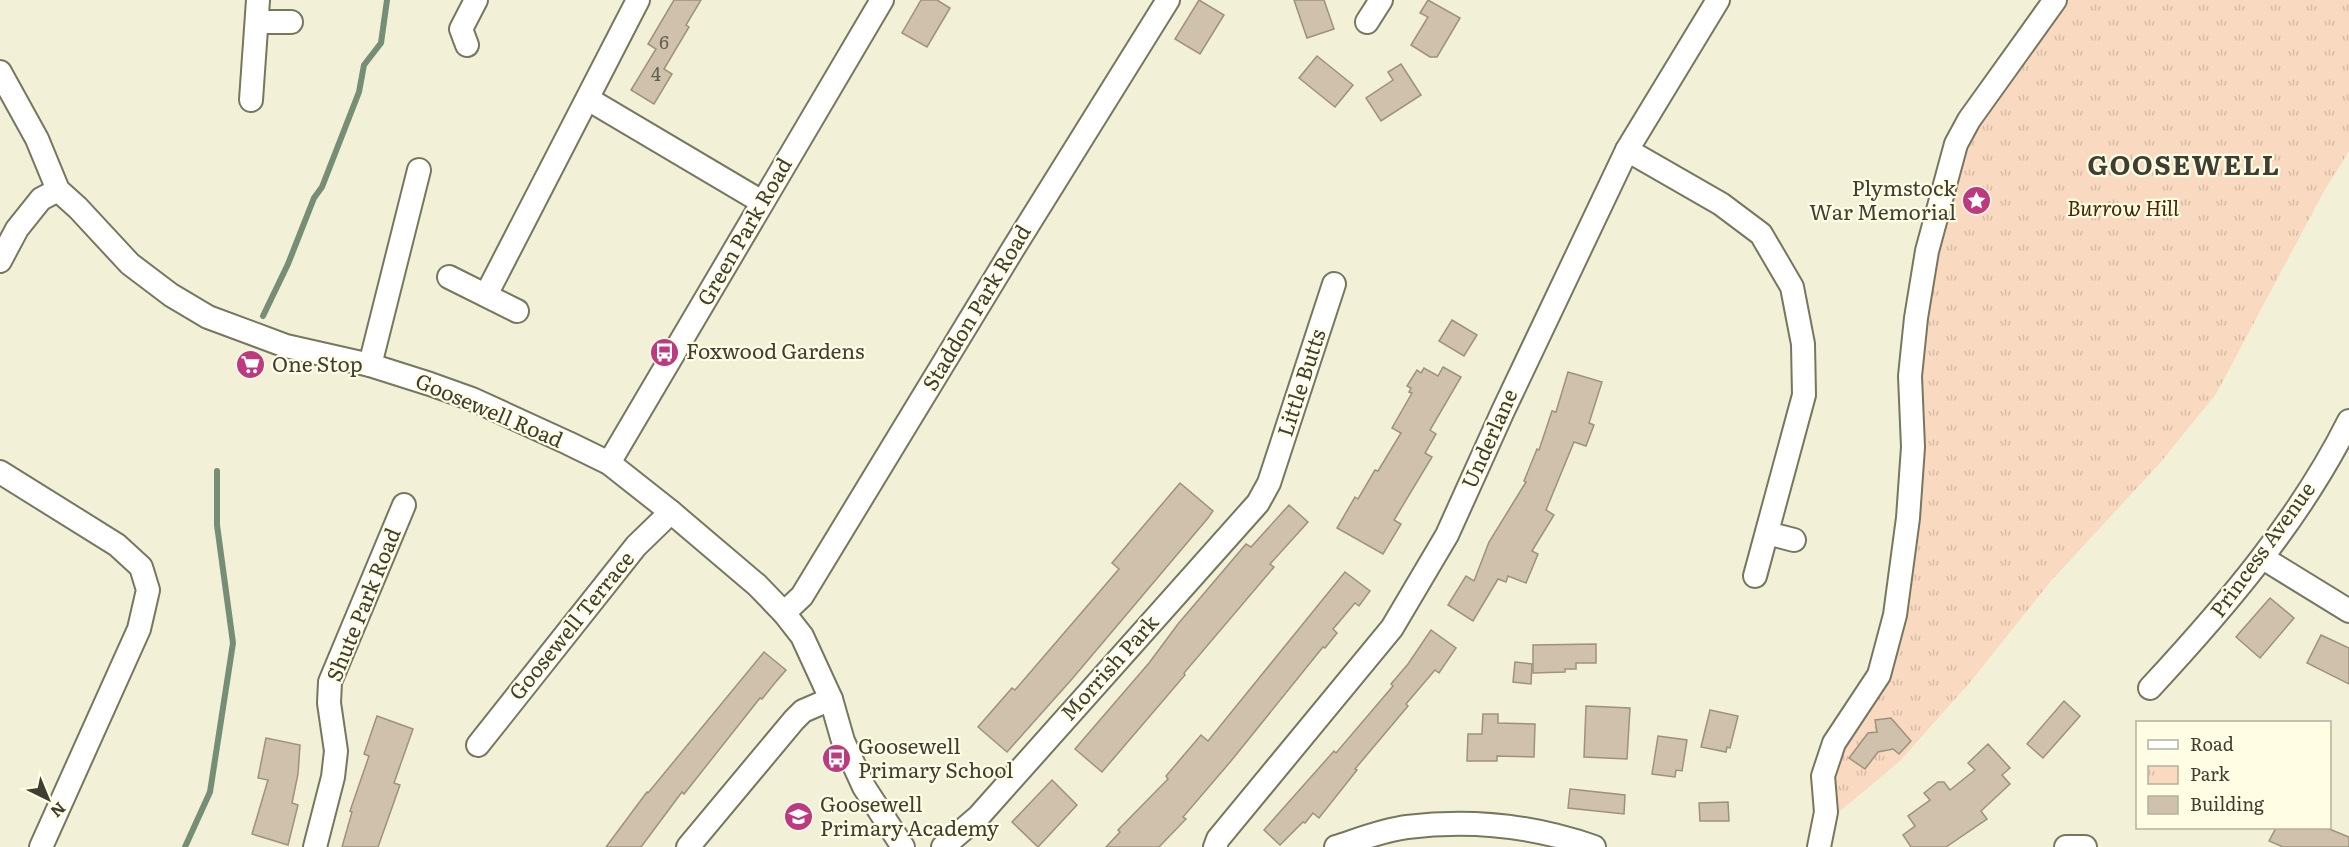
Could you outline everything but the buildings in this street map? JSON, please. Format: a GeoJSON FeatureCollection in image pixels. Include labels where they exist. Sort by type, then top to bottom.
{"type":"FeatureCollection","features":[{"type":"Feature","properties":{"kind":"street"},"geometry":{"type":"LineString","coordinates":[[467,45],[461,29],[476,0]]}},
{"type":"Feature","properties":{"kind":"street"},"geometry":{"type":"LineString","coordinates":[[486,295],[638,0]]}},
{"type":"Feature","properties":{"kind":"street","name":"Green Park Road"},"geometry":{"type":"LineString","coordinates":[[609,463],[882,0]]}},
{"type":"Feature","properties":{"kind":"street","name":"Staddon Park Road"},"geometry":{"type":"LineString","coordinates":[[784,613],[802,596],[1168,0]]}},
{"type":"Feature","properties":{"kind":"street"},"geometry":{"type":"LineString","coordinates":[[1367,22],[1381,0]]}},
{"type":"Feature","properties":{"kind":"street","name":"Underlane"},"geometry":{"type":"LineString","coordinates":[[1215,847],[1218,839],[1392,628],[1425,573],[1447,535],[1627,150],[1718,0]]}},
{"type":"Feature","properties":{"kind":"street"},"geometry":{"type":"LineString","coordinates":[[1819,847],[1826,812],[1823,776],[1834,743],[1879,675],[1895,615],[1910,495],[1913,447],[1910,376],[1915,330],[1927,251],[1956,144],[1969,120],[2055,0]]}},
{"type":"Feature","properties":{"kind":"street"},"geometry":{"type":"LineString","coordinates":[[251,100],[257,11],[291,21]]}},
{"type":"Feature","properties":{"kind":"street","name":"Goosewell Road"},"geometry":{"type":"LineString","coordinates":[[0,72],[37,139],[58,190],[130,264],[171,295],[208,316],[286,346],[370,365],[472,399],[609,463],[757,585],[802,636],[831,699],[843,741],[864,787],[903,847]]}},
{"type":"Feature","properties":{"kind":"street"},"geometry":{"type":"LineString","coordinates":[[588,99],[762,202]]}},
{"type":"Feature","properties":{"kind":"street"},"geometry":{"type":"LineString","coordinates":[[1627,150],[1721,204],[1761,234],[1792,286],[1803,344],[1804,395],[1755,576]]}},
{"type":"Feature","properties":{"kind":"street"},"geometry":{"type":"LineString","coordinates":[[370,365],[419,170]]}},
{"type":"Feature","properties":{"kind":"street"},"geometry":{"type":"LineString","coordinates":[[0,261],[16,229],[40,199],[58,190]]}},
{"type":"Feature","properties":{"kind":"street"},"geometry":{"type":"LineString","coordinates":[[449,277],[517,311]]}},
{"type":"Feature","properties":{"kind":"street","name":"Little Butts"},"geometry":{"type":"LineString","coordinates":[[1269,483],[1334,284]]}},
{"type":"Feature","properties":{"kind":"street","name":"Princess Avenue"},"geometry":{"type":"LineString","coordinates":[[2155,674],[2208,625],[2263,558],[2303,498],[2349,421]]}},
{"type":"Feature","properties":{"kind":"street"},"geometry":{"type":"LineString","coordinates":[[0,472],[117,545],[141,567],[148,591],[139,629],[41,847]]}},
{"type":"Feature","properties":{"kind":"street","name":"Morrish Park"},"geometry":{"type":"LineString","coordinates":[[943,847],[979,816],[1258,503],[1269,483]]}},
{"type":"Feature","properties":{"kind":"street","name":"Shute Park Road"},"geometry":{"type":"LineString","coordinates":[[315,847],[333,777],[336,751],[329,703],[330,682],[400,540],[404,505]]}},
{"type":"Feature","properties":{"kind":"street","name":"Goosewell Terrace"},"geometry":{"type":"LineString","coordinates":[[478,745],[636,546],[671,512]]}},
{"type":"Feature","properties":{"kind":"street"},"geometry":{"type":"LineString","coordinates":[[1767,533],[1794,540]]}},
{"type":"Feature","properties":{"kind":"street"},"geometry":{"type":"LineString","coordinates":[[2263,558],[2349,610]]}},
{"type":"Feature","properties":{"kind":"street"},"geometry":{"type":"LineString","coordinates":[[688,847],[794,720],[803,711],[831,699]]}},
{"type":"Feature","properties":{"kind":"street"},"geometry":{"type":"LineString","coordinates":[[1336,847],[1406,828],[1463,824],[1509,826],[1538,831],[1594,847]]}},
{"type":"Feature","properties":{"kind":"street"},"geometry":{"type":"LineString","coordinates":[[2066,847],[2085,847]]}},
{"type":"Feature","properties":{"kind":"green space","name":"Burrow Hill"},"geometry":{"type":"Polygon","coordinates":[[[2061,0],[2349,0],[2349,151],[2323,193],[2216,394],[2160,463],[2050,582],[1971,681],[1900,761],[1839,812],[1835,768],[1843,743],[1873,697],[1927,301],[1963,149],[2061,0]]]}},
{"type":"Feature","properties":{"kind":"waterway"},"geometry":{"type":"LineString","coordinates":[[263,316],[288,264],[314,198],[322,187],[359,92],[364,65],[381,43],[387,0]]}},
{"type":"Feature","properties":{"kind":"waterway"},"geometry":{"type":"LineString","coordinates":[[185,847],[210,792],[233,643],[217,525],[217,471]]}},
{"type":"Feature","properties":{"kind":"place","name":"Plymstock War Memorial"},"geometry":{"type":"Point","coordinates":[1977,201]}},
{"type":"Feature","properties":{"kind":"place","name":"Foxwood Gardens"},"geometry":{"type":"Point","coordinates":[665,352]}},
{"type":"Feature","properties":{"kind":"place","name":"One Stop"},"geometry":{"type":"Point","coordinates":[251,365]}},
{"type":"Feature","properties":{"kind":"place","name":"Goosewell Primary School"},"geometry":{"type":"Point","coordinates":[837,759]}},
{"type":"Feature","properties":{"kind":"place","name":"Goosewell Primary Academy"},"geometry":{"type":"Point","coordinates":[799,817]}},
{"type":"Feature","properties":{"kind":"district","name":"GOOSEWELL"},"geometry":{"type":"Point","coordinates":[2184,166]}}]}
